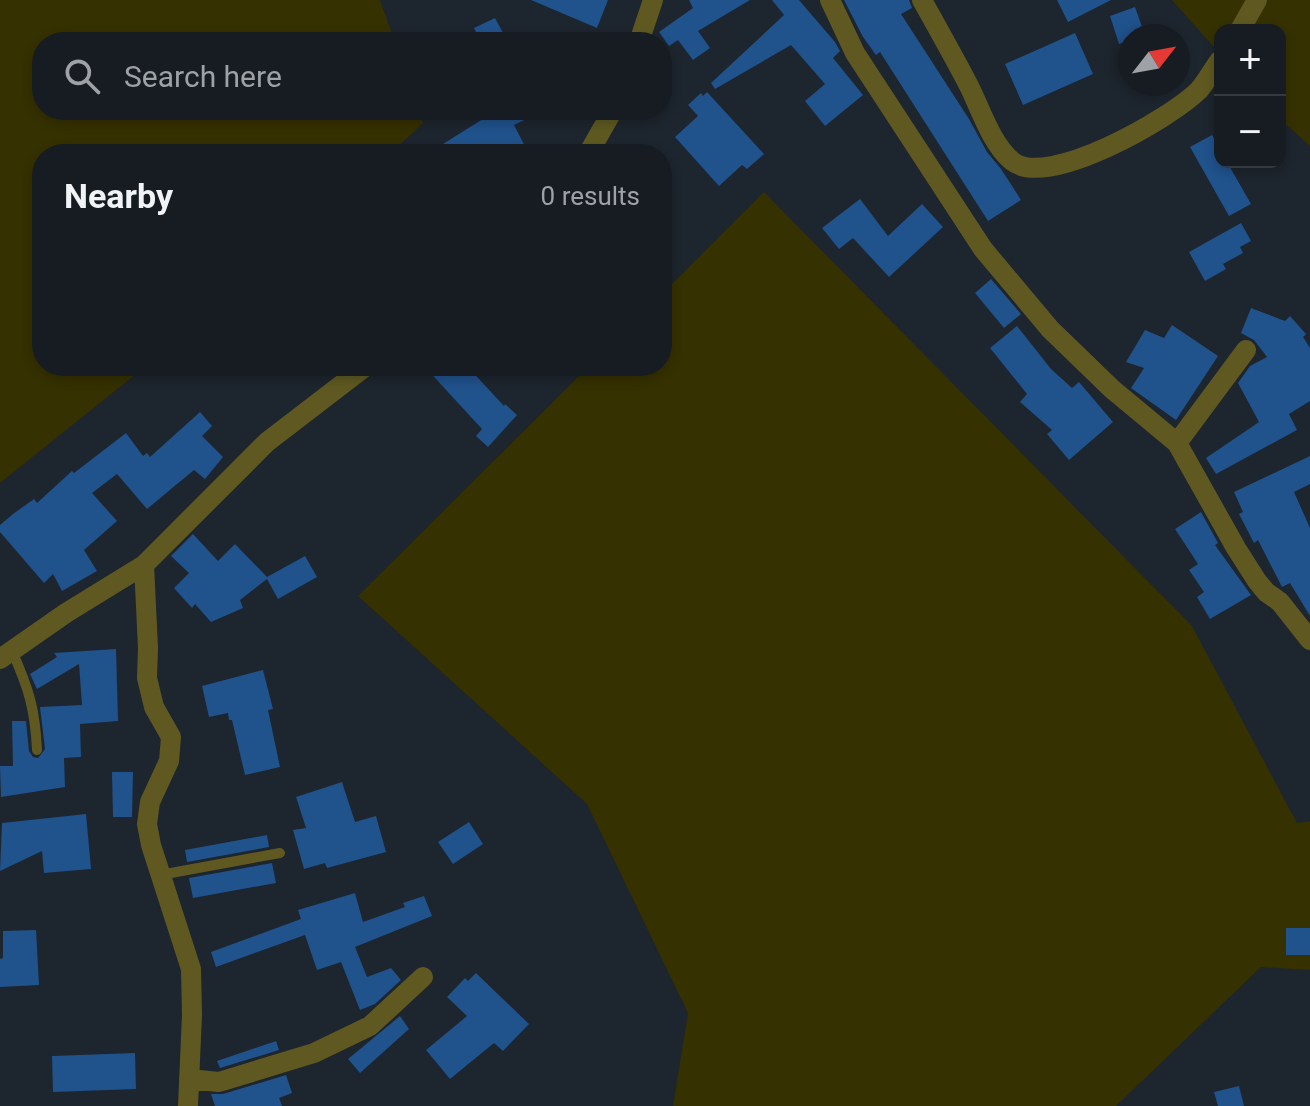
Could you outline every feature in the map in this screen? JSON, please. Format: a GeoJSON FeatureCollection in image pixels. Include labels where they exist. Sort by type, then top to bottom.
{"type":"FeatureCollection","features":[{"type":"Feature","properties":{"kind":"street"},"geometry":{"type":"LineString","coordinates":[[642,32],[653,0]]}},
{"type":"Feature","properties":{"kind":"street"},"geometry":{"type":"LineString","coordinates":[[830,0],[855,53],[983,249],[1050,329],[1112,389],[1177,443],[1257,581],[1280,602],[1310,640]]}},
{"type":"Feature","properties":{"kind":"street"},"geometry":{"type":"LineString","coordinates":[[922,0],[994,137],[1012,161],[1028,169],[1072,161],[1109,148],[1166,114],[1199,89],[1214,68]]}},
{"type":"Feature","properties":{"kind":"street"},"geometry":{"type":"LineString","coordinates":[[1243,24],[1257,0]]}},
{"type":"Feature","properties":{"kind":"street"},"geometry":{"type":"LineString","coordinates":[[594,144],[607,120]]}},
{"type":"Feature","properties":{"kind":"street"},"geometry":{"type":"LineString","coordinates":[[1177,443],[1246,350]]}},
{"type":"Feature","properties":{"kind":"street"},"geometry":{"type":"LineString","coordinates":[[6,655],[66,613],[144,565],[267,442],[353,376]]}},
{"type":"Feature","properties":{"kind":"street"},"geometry":{"type":"LineString","coordinates":[[144,565],[147,678],[154,707],[171,737],[169,761],[150,802],[147,824],[191,969],[188,1106]]}},
{"type":"Feature","properties":{"kind":"street"},"geometry":{"type":"LineString","coordinates":[[189,1079],[219,1082],[314,1053],[370,1026],[423,977]]}},
{"type":"Feature","properties":{"kind":"lane"},"geometry":{"type":"LineString","coordinates":[[6,655],[24,678],[35,711],[37,750]]}},
{"type":"Feature","properties":{"kind":"lane"},"geometry":{"type":"LineString","coordinates":[[160,875],[280,853]]}},
{"type":"Feature","properties":{"kind":"shaded area"},"geometry":{"type":"Polygon","coordinates":[[[0,0],[380,0],[391,32],[32,32],[32,120],[422,120],[423,123],[401,144],[32,144],[32,376],[134,376],[0,483],[0,0]]]}},
{"type":"Feature","properties":{"kind":"shaded area"},"geometry":{"type":"Polygon","coordinates":[[[1172,0],[1310,0],[1310,146],[1286,124],[1286,24],[1214,24],[1214,47],[1172,0]]]}},
{"type":"Feature","properties":{"kind":"shaded area"},"geometry":{"type":"Polygon","coordinates":[[[764,192],[1192,626],[1297,823],[1310,821],[1310,970],[1261,967],[1116,1106],[673,1106],[688,1013],[587,804],[358,596],[579,376],[672,376],[672,284],[764,192]]]}},
{"type":"Feature","properties":{"kind":"building"},"geometry":{"type":"Polygon","coordinates":[[[531,0],[608,0],[597,28],[531,0]]]}},
{"type":"Feature","properties":{"kind":"building"},"geometry":{"type":"Polygon","coordinates":[[[689,0],[750,0],[698,31],[710,48],[693,60],[678,40],[672,44],[672,32],[659,32],[693,8],[689,0]]]}},
{"type":"Feature","properties":{"kind":"building"},"geometry":{"type":"Polygon","coordinates":[[[772,0],[799,0],[835,42],[840,51],[833,58],[863,95],[825,126],[805,101],[825,84],[791,45],[715,89],[711,83],[784,15],[772,0]]]}},
{"type":"Feature","properties":{"kind":"building"},"geometry":{"type":"Polygon","coordinates":[[[844,0],[909,0],[912,8],[901,14],[987,152],[1021,200],[988,221],[880,52],[876,55],[863,37],[844,0]]]}},
{"type":"Feature","properties":{"kind":"building"},"geometry":{"type":"Polygon","coordinates":[[[1057,0],[1111,0],[1068,22],[1057,0]]]}},
{"type":"Feature","properties":{"kind":"building"},"geometry":{"type":"Polygon","coordinates":[[[1135,7],[1141,24],[1118,24],[1118,41],[1110,16],[1135,7]]]}},
{"type":"Feature","properties":{"kind":"building"},"geometry":{"type":"Polygon","coordinates":[[[495,18],[503,32],[476,32],[474,28],[495,18]]]}},
{"type":"Feature","properties":{"kind":"building"},"geometry":{"type":"Polygon","coordinates":[[[1075,33],[1093,74],[1023,105],[1005,64],[1075,33]]]}},
{"type":"Feature","properties":{"kind":"building"},"geometry":{"type":"Polygon","coordinates":[[[707,92],[764,154],[747,169],[742,165],[719,186],[675,137],[698,116],[688,105],[701,93],[703,96],[707,92]]]}},
{"type":"Feature","properties":{"kind":"building"},"geometry":{"type":"Polygon","coordinates":[[[481,120],[524,120],[514,125],[524,144],[443,144],[481,120]]]}},
{"type":"Feature","properties":{"kind":"building"},"geometry":{"type":"Polygon","coordinates":[[[1212,135],[1214,168],[1230,168],[1251,204],[1229,216],[1190,147],[1212,135]]]}},
{"type":"Feature","properties":{"kind":"building"},"geometry":{"type":"Polygon","coordinates":[[[860,199],[888,236],[922,204],[943,227],[889,277],[853,238],[839,249],[822,228],[860,199]]]}},
{"type":"Feature","properties":{"kind":"building"},"geometry":{"type":"Polygon","coordinates":[[[1241,223],[1251,241],[1240,247],[1243,253],[1223,264],[1226,269],[1205,281],[1189,252],[1241,223]]]}},
{"type":"Feature","properties":{"kind":"building"},"geometry":{"type":"Polygon","coordinates":[[[991,279],[1021,314],[1004,328],[975,293],[991,279]]]}},
{"type":"Feature","properties":{"kind":"building"},"geometry":{"type":"Polygon","coordinates":[[[1251,308],[1285,321],[1290,316],[1306,334],[1303,337],[1310,348],[1310,401],[1289,414],[1297,430],[1216,474],[1206,458],[1259,422],[1238,383],[1250,366],[1267,357],[1254,340],[1241,333],[1251,308]]]}},
{"type":"Feature","properties":{"kind":"building"},"geometry":{"type":"Polygon","coordinates":[[[1172,325],[1218,356],[1176,420],[1131,388],[1144,368],[1126,362],[1145,330],[1164,338],[1172,325]]]}},
{"type":"Feature","properties":{"kind":"building"},"geometry":{"type":"Polygon","coordinates":[[[1017,326],[1051,369],[1072,388],[1079,382],[1113,422],[1069,460],[1047,434],[1052,430],[1020,402],[1027,394],[990,348],[1017,326]]]}},
{"type":"Feature","properties":{"kind":"building"},"geometry":{"type":"Polygon","coordinates":[[[433,376],[476,376],[504,406],[517,415],[488,447],[476,436],[482,429],[433,376]]]}},
{"type":"Feature","properties":{"kind":"building"},"geometry":{"type":"Polygon","coordinates":[[[200,412],[212,426],[202,436],[223,457],[205,479],[194,470],[147,509],[117,474],[92,493],[117,521],[84,550],[97,571],[62,591],[53,574],[44,583],[0,532],[0,525],[13,514],[34,499],[37,503],[72,471],[74,473],[126,433],[143,456],[147,453],[150,457],[200,412]]]}},
{"type":"Feature","properties":{"kind":"building"},"geometry":{"type":"Polygon","coordinates":[[[1310,456],[1310,484],[1294,492],[1310,528],[1310,616],[1290,583],[1282,587],[1258,540],[1254,543],[1239,514],[1243,512],[1234,492],[1310,456]]]}},
{"type":"Feature","properties":{"kind":"building"},"geometry":{"type":"Polygon","coordinates":[[[1201,512],[1218,543],[1215,545],[1251,595],[1210,619],[1197,597],[1204,592],[1189,570],[1198,564],[1175,529],[1201,512]]]}},
{"type":"Feature","properties":{"kind":"building"},"geometry":{"type":"Polygon","coordinates":[[[193,534],[218,561],[235,544],[267,577],[305,556],[317,577],[278,599],[267,579],[240,600],[243,608],[211,622],[195,604],[192,608],[174,588],[189,573],[171,556],[193,534]]]}},
{"type":"Feature","properties":{"kind":"building"},"geometry":{"type":"Polygon","coordinates":[[[116,649],[118,721],[80,724],[81,757],[64,758],[65,787],[1,797],[0,766],[13,766],[12,721],[26,721],[29,751],[38,758],[45,749],[40,707],[82,705],[79,664],[37,689],[30,674],[57,657],[54,653],[116,649]]]}},
{"type":"Feature","properties":{"kind":"building"},"geometry":{"type":"Polygon","coordinates":[[[263,670],[273,709],[268,710],[280,767],[245,775],[232,720],[229,720],[228,713],[209,717],[202,686],[263,670]]]}},
{"type":"Feature","properties":{"kind":"building"},"geometry":{"type":"Polygon","coordinates":[[[112,772],[133,772],[132,817],[113,817],[112,772]]]}},
{"type":"Feature","properties":{"kind":"building"},"geometry":{"type":"Polygon","coordinates":[[[342,782],[355,822],[376,816],[386,852],[327,868],[325,863],[304,869],[293,830],[306,828],[296,797],[342,782]]]}},
{"type":"Feature","properties":{"kind":"building"},"geometry":{"type":"Polygon","coordinates":[[[86,814],[91,869],[44,873],[42,851],[0,871],[2,823],[86,814]]]}},
{"type":"Feature","properties":{"kind":"building"},"geometry":{"type":"Polygon","coordinates":[[[469,822],[483,844],[453,864],[438,842],[469,822]]]}},
{"type":"Feature","properties":{"kind":"building"},"geometry":{"type":"Polygon","coordinates":[[[267,835],[269,847],[187,862],[185,850],[267,835]]]}},
{"type":"Feature","properties":{"kind":"building"},"geometry":{"type":"Polygon","coordinates":[[[272,863],[276,883],[193,898],[189,878],[272,863]]]}},
{"type":"Feature","properties":{"kind":"building"},"geometry":{"type":"Polygon","coordinates":[[[355,893],[363,922],[405,907],[403,903],[424,896],[432,916],[355,947],[367,977],[391,968],[401,980],[375,1004],[360,1010],[341,962],[317,970],[305,935],[216,967],[211,952],[301,919],[298,910],[355,893]]]}},
{"type":"Feature","properties":{"kind":"building"},"geometry":{"type":"Polygon","coordinates":[[[1286,928],[1310,928],[1310,955],[1286,955],[1286,928]]]}},
{"type":"Feature","properties":{"kind":"building"},"geometry":{"type":"Polygon","coordinates":[[[36,930],[39,985],[0,987],[3,931],[36,930]]]}},
{"type":"Feature","properties":{"kind":"building"},"geometry":{"type":"Polygon","coordinates":[[[476,973],[529,1024],[503,1051],[494,1043],[450,1079],[426,1050],[467,1016],[447,997],[465,978],[468,981],[476,973]]]}},
{"type":"Feature","properties":{"kind":"building"},"geometry":{"type":"Polygon","coordinates":[[[400,1016],[409,1029],[360,1073],[348,1059],[400,1016]]]}},
{"type":"Feature","properties":{"kind":"building"},"geometry":{"type":"Polygon","coordinates":[[[276,1041],[279,1050],[220,1068],[217,1061],[276,1041]]]}},
{"type":"Feature","properties":{"kind":"building"},"geometry":{"type":"Polygon","coordinates":[[[135,1053],[136,1089],[53,1092],[52,1056],[135,1053]]]}},
{"type":"Feature","properties":{"kind":"building"},"geometry":{"type":"Polygon","coordinates":[[[286,1075],[292,1093],[279,1098],[282,1106],[215,1106],[211,1094],[223,1094],[286,1075]]]}},
{"type":"Feature","properties":{"kind":"building"},"geometry":{"type":"Polygon","coordinates":[[[1239,1086],[1244,1106],[1218,1106],[1214,1092],[1239,1086]]]}}]}
